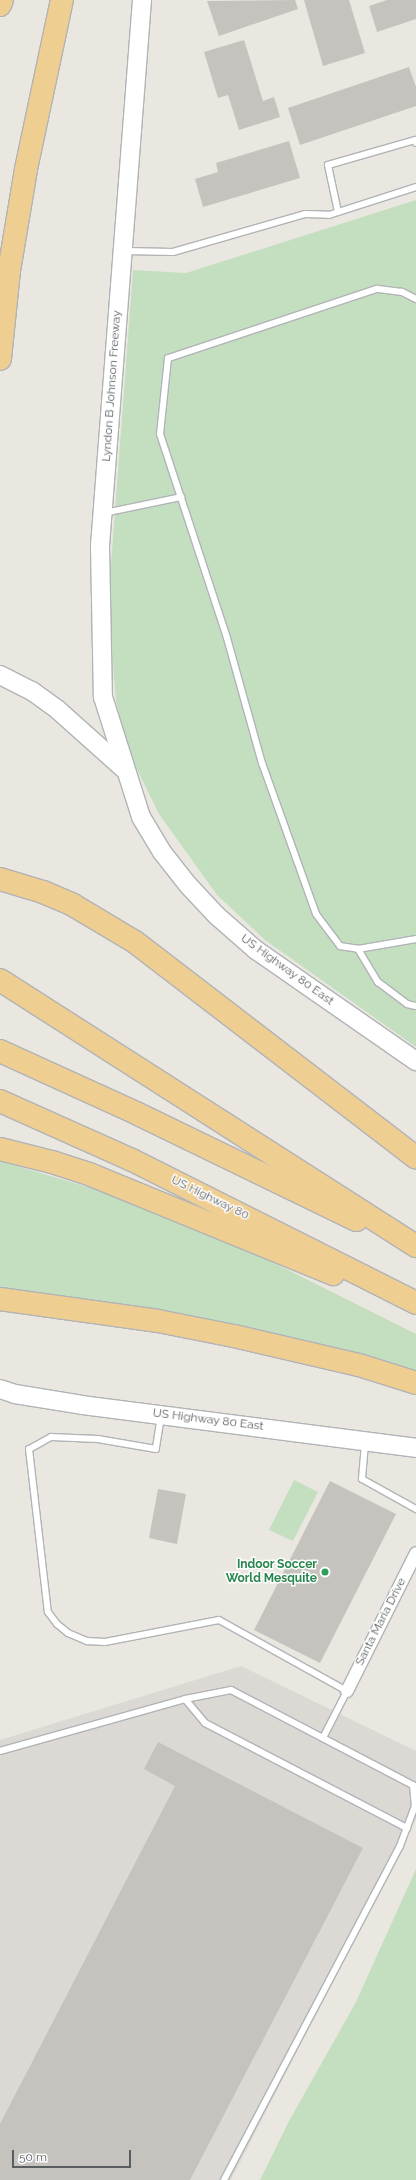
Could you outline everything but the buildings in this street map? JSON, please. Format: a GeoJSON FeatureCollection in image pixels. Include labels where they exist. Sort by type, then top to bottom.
{"type":"FeatureCollection","features":[{"type":"Feature","properties":{"kind":"highway"},"geometry":{"type":"LineString","coordinates":[[0,5],[2,0]]}},
{"type":"Feature","properties":{"kind":"highway"},"geometry":{"type":"LineString","coordinates":[[0,359],[9,271],[26,169],[62,0]]}},
{"type":"Feature","properties":{"kind":"highway"},"geometry":{"type":"LineString","coordinates":[[4,880],[43,892],[73,905],[135,942],[416,1158]]}},
{"type":"Feature","properties":{"kind":"highway"},"geometry":{"type":"LineString","coordinates":[[0,980],[416,1246]]}},
{"type":"Feature","properties":{"kind":"highway"},"geometry":{"type":"LineString","coordinates":[[0,1051],[136,1113],[416,1250]]}},
{"type":"Feature","properties":{"kind":"highway","name":"US Highway 80"},"geometry":{"type":"LineString","coordinates":[[0,1101],[132,1160],[391,1289],[416,1303]]}},
{"type":"Feature","properties":{"kind":"highway"},"geometry":{"type":"LineString","coordinates":[[0,1149],[70,1167],[172,1207],[334,1275],[391,1289]]}},
{"type":"Feature","properties":{"kind":"highway"},"geometry":{"type":"LineString","coordinates":[[0,1299],[158,1321],[241,1337],[323,1358],[359,1365],[416,1383]]}},
{"type":"Feature","properties":{"kind":"highway"},"geometry":{"type":"LineString","coordinates":[[323,1358],[356,1374],[416,1395]]}},
{"type":"Feature","properties":{"kind":"main road","name":"Lyndon B Johnson Freeway"},"geometry":{"type":"LineString","coordinates":[[124,770],[103,697],[100,546],[142,0]]}},
{"type":"Feature","properties":{"kind":"main road","name":"US Highway 80 East"},"geometry":{"type":"LineString","coordinates":[[3,676],[32,691],[58,710],[124,770],[141,817],[162,852],[216,915],[256,950],[416,1061]]}},
{"type":"Feature","properties":{"kind":"main road","name":"US Highway 80 East"},"geometry":{"type":"LineString","coordinates":[[5,1393],[416,1448]]}},
{"type":"Feature","properties":{"kind":"street","name":"Santa Maria Drive"},"geometry":{"type":"LineString","coordinates":[[347,1691],[416,1553]]}},
{"type":"Feature","properties":{"kind":"lane"},"geometry":{"type":"LineString","coordinates":[[338,212],[328,165],[414,140],[416,143]]}},
{"type":"Feature","properties":{"kind":"lane"},"geometry":{"type":"LineString","coordinates":[[122,251],[173,252],[305,214],[329,215],[416,186]]}},
{"type":"Feature","properties":{"kind":"lane"},"geometry":{"type":"LineString","coordinates":[[416,299],[402,292],[376,289],[168,358],[160,434],[227,638],[262,763],[316,914],[340,946],[358,948],[416,939]]}},
{"type":"Feature","properties":{"kind":"lane"},"geometry":{"type":"LineString","coordinates":[[103,513],[181,498]]}},
{"type":"Feature","properties":{"kind":"lane"},"geometry":{"type":"LineString","coordinates":[[358,948],[378,982],[407,1004],[416,1006]]}},
{"type":"Feature","properties":{"kind":"lane"},"geometry":{"type":"LineString","coordinates":[[162,1414],[156,1449],[98,1439],[51,1437],[30,1449],[46,1603],[57,1624],[68,1633],[87,1641],[105,1642],[219,1620],[347,1691],[323,1738]]}},
{"type":"Feature","properties":{"kind":"lane"},"geometry":{"type":"LineString","coordinates":[[365,1440],[362,1479],[416,1509]]}},
{"type":"Feature","properties":{"kind":"lane"},"geometry":{"type":"LineString","coordinates":[[0,1751],[185,1699],[231,1690],[412,1785],[415,1806],[407,1828],[224,2180]]}},
{"type":"Feature","properties":{"kind":"lane"},"geometry":{"type":"LineString","coordinates":[[185,1699],[205,1723],[407,1828]]}},
{"type":"Feature","properties":{"kind":"shaded area"},"geometry":{"type":"Polygon","coordinates":[[[241,1666],[416,1751],[416,1819],[231,2180],[0,2180],[0,1740],[241,1666]]]}},
{"type":"Feature","properties":{"kind":"green space"},"geometry":{"type":"Polygon","coordinates":[[[416,200],[416,1047],[265,940],[217,895],[159,814],[130,755],[116,701],[108,605],[133,270],[186,273],[416,200]]]}},
{"type":"Feature","properties":{"kind":"green space"},"geometry":{"type":"Polygon","coordinates":[[[0,1161],[108,1193],[272,1262],[416,1334],[416,1374],[334,1347],[213,1320],[0,1290],[0,1161]]]}},
{"type":"Feature","properties":{"kind":"green space"},"geometry":{"type":"Polygon","coordinates":[[[294,1480],[318,1492],[293,1541],[269,1530],[294,1480]]]}},
{"type":"Feature","properties":{"kind":"green space"},"geometry":{"type":"Polygon","coordinates":[[[416,1869],[416,2180],[260,2180],[289,2121],[356,2002],[416,1869]]]}},
{"type":"Feature","properties":{"kind":"place","name":"Indoor Soccer World Mesquite"},"geometry":{"type":"Point","coordinates":[325,1572]}}]}
